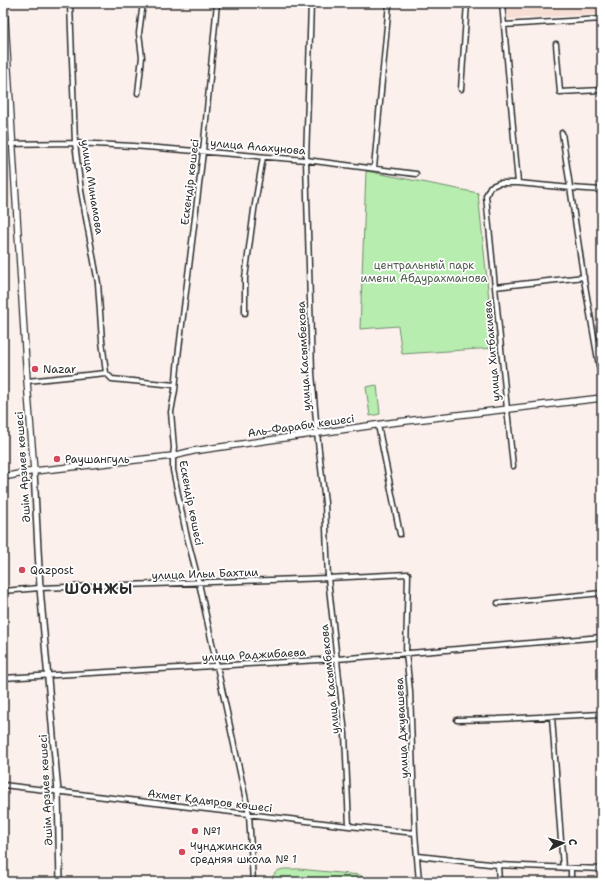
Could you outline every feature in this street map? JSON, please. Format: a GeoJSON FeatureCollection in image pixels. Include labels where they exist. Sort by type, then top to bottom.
{"type":"FeatureCollection","features":[{"type":"Feature","properties":{"kind":"main road","name":"Әшім Арзиев көшесі"},"geometry":{"type":"LineString","coordinates":[[4,6],[34,472]]}},
{"type":"Feature","properties":{"kind":"main road","name":"Аль-Фараби көшесі"},"geometry":{"type":"LineString","coordinates":[[3,476],[173,456],[193,451],[378,425],[602,398]]}},
{"type":"Feature","properties":{"kind":"street","name":"улица Минамова"},"geometry":{"type":"LineString","coordinates":[[70,3],[75,143],[81,191],[98,283],[106,373]]}},
{"type":"Feature","properties":{"kind":"street"},"geometry":{"type":"LineString","coordinates":[[138,93],[142,57],[139,34],[143,3]]}},
{"type":"Feature","properties":{"kind":"street","name":"Ескендір көшесі"},"geometry":{"type":"LineString","coordinates":[[217,3],[203,152],[171,412],[174,448],[173,470],[249,814],[253,882]]}},
{"type":"Feature","properties":{"kind":"street","name":"улица Касымбекова"},"geometry":{"type":"LineString","coordinates":[[311,3],[306,160],[312,373],[316,434],[325,503],[328,578],[345,734],[349,826]]}},
{"type":"Feature","properties":{"kind":"street"},"geometry":{"type":"LineString","coordinates":[[374,168],[388,3]]}},
{"type":"Feature","properties":{"kind":"street"},"geometry":{"type":"LineString","coordinates":[[461,89],[467,3]]}},
{"type":"Feature","properties":{"kind":"street"},"geometry":{"type":"LineString","coordinates":[[502,3],[518,183],[602,190]]}},
{"type":"Feature","properties":{"kind":"street"},"geometry":{"type":"LineString","coordinates":[[504,25],[602,19]]}},
{"type":"Feature","properties":{"kind":"street"},"geometry":{"type":"LineString","coordinates":[[556,44],[560,92],[602,90]]}},
{"type":"Feature","properties":{"kind":"street"},"geometry":{"type":"LineString","coordinates":[[562,133],[602,383]]}},
{"type":"Feature","properties":{"kind":"street","name":"улица Алахунова"},"geometry":{"type":"LineString","coordinates":[[3,144],[75,143],[203,152],[306,160],[416,174]]}},
{"type":"Feature","properties":{"kind":"street"},"geometry":{"type":"LineString","coordinates":[[245,313],[245,278],[263,157]]}},
{"type":"Feature","properties":{"kind":"street","name":"улица Хитбакиева"},"geometry":{"type":"LineString","coordinates":[[513,466],[486,196],[490,187],[499,183],[518,183]]}},
{"type":"Feature","properties":{"kind":"street"},"geometry":{"type":"LineString","coordinates":[[495,287],[584,278]]}},
{"type":"Feature","properties":{"kind":"street"},"geometry":{"type":"LineString","coordinates":[[27,381],[106,373],[112,378],[175,385]]}},
{"type":"Feature","properties":{"kind":"street"},"geometry":{"type":"LineString","coordinates":[[378,425],[400,534]]}},
{"type":"Feature","properties":{"kind":"street","name":"Әшім Арзиев көшесі"},"geometry":{"type":"LineString","coordinates":[[34,472],[40,588],[58,792],[60,882]]}},
{"type":"Feature","properties":{"kind":"street","name":"улица Ильи Бахтии"},"geometry":{"type":"LineString","coordinates":[[3,591],[40,588],[408,574]]}},
{"type":"Feature","properties":{"kind":"street","name":"улица Джувашева"},"geometry":{"type":"LineString","coordinates":[[408,574],[406,653],[410,691],[415,833],[419,882]]}},
{"type":"Feature","properties":{"kind":"street"},"geometry":{"type":"LineString","coordinates":[[498,603],[602,594]]}},
{"type":"Feature","properties":{"kind":"street","name":"улица Раджибаева"},"geometry":{"type":"LineString","coordinates":[[3,678],[337,659],[602,637]]}},
{"type":"Feature","properties":{"kind":"street"},"geometry":{"type":"LineString","coordinates":[[457,720],[602,714]]}},
{"type":"Feature","properties":{"kind":"street"},"geometry":{"type":"LineString","coordinates":[[552,717],[563,868]]}},
{"type":"Feature","properties":{"kind":"street","name":"Ахмет Қадыров көшесі"},"geometry":{"type":"LineString","coordinates":[[3,785],[415,833]]}},
{"type":"Feature","properties":{"kind":"street"},"geometry":{"type":"LineString","coordinates":[[418,856],[498,865],[602,869]]}},
{"type":"Feature","properties":{"kind":"street"},"geometry":{"type":"LineString","coordinates":[[498,865],[499,882]]}},
{"type":"Feature","properties":{"kind":"street"},"geometry":{"type":"LineString","coordinates":[[571,869],[571,882]]}},
{"type":"Feature","properties":{"kind":"shaded area"},"geometry":{"type":"Polygon","coordinates":[[[506,3],[602,3],[602,14],[508,19],[506,3]]]}},
{"type":"Feature","properties":{"kind":"green space","name":"центральный парк имени Абдурахманова"},"geometry":{"type":"Polygon","coordinates":[[[366,171],[478,193],[494,348],[402,354],[398,326],[360,329],[366,171]]]}},
{"type":"Feature","properties":{"kind":"green space"},"geometry":{"type":"Polygon","coordinates":[[[377,385],[380,414],[370,416],[366,387],[377,385]]]}},
{"type":"Feature","properties":{"kind":"green space"},"geometry":{"type":"Polygon","coordinates":[[[284,869],[360,875],[369,882],[271,882],[275,873],[284,869]]]}},
{"type":"Feature","properties":{"kind":"place","name":"Nazar"},"geometry":{"type":"Point","coordinates":[35,369]}},
{"type":"Feature","properties":{"kind":"place","name":"Раушангуль"},"geometry":{"type":"Point","coordinates":[57,459]}},
{"type":"Feature","properties":{"kind":"place","name":"Qazpost"},"geometry":{"type":"Point","coordinates":[22,570]}},
{"type":"Feature","properties":{"kind":"place","name":"№1"},"geometry":{"type":"Point","coordinates":[195,831]}},
{"type":"Feature","properties":{"kind":"place","name":"Чунджинская средняя школа № 1"},"geometry":{"type":"Point","coordinates":[182,852]}},
{"type":"Feature","properties":{"kind":"district","name":"ШОНЖЫ"},"geometry":{"type":"Point","coordinates":[99,589]}}]}
